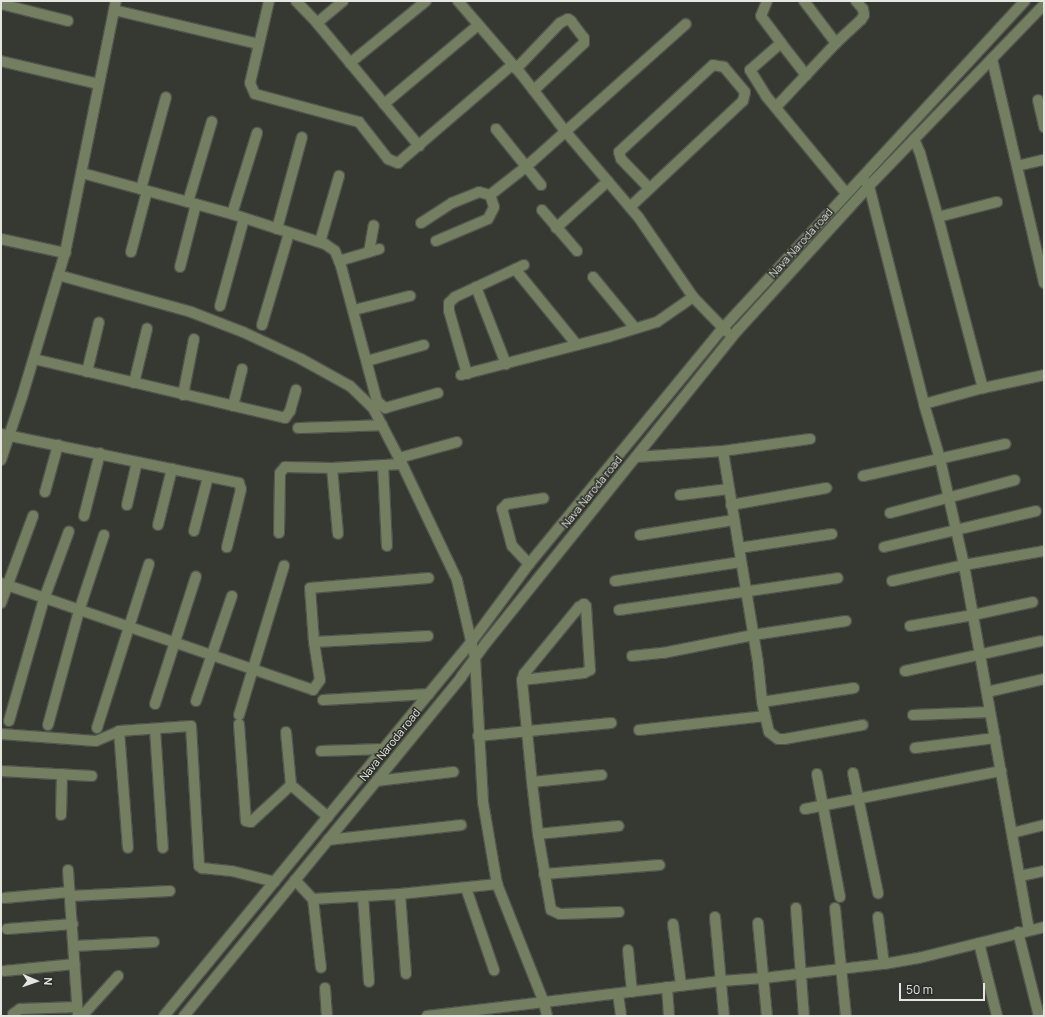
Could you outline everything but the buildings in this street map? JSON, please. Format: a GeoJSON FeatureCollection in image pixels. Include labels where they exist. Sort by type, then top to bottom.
{"type":"FeatureCollection","features":[{"type":"Feature","properties":{"kind":"street"},"geometry":{"type":"LineString","coordinates":[[269,1],[250,83],[255,94],[359,122],[388,159],[398,163],[514,67],[560,23],[568,19],[572,21],[584,38],[584,43],[534,90]]}},
{"type":"Feature","properties":{"kind":"street"},"geometry":{"type":"LineString","coordinates":[[296,1],[317,23],[419,146]]}},
{"type":"Feature","properties":{"kind":"street"},"geometry":{"type":"LineString","coordinates":[[317,23],[343,1]]}},
{"type":"Feature","properties":{"kind":"street"},"geometry":{"type":"LineString","coordinates":[[350,63],[426,1]]}},
{"type":"Feature","properties":{"kind":"street"},"geometry":{"type":"LineString","coordinates":[[458,1],[534,90],[565,131],[630,207],[693,297],[732,338]]}},
{"type":"Feature","properties":{"kind":"street"},"geometry":{"type":"LineString","coordinates":[[767,1],[761,16],[806,75]]}},
{"type":"Feature","properties":{"kind":"street"},"geometry":{"type":"LineString","coordinates":[[804,1],[836,43]]}},
{"type":"Feature","properties":{"kind":"street"},"geometry":{"type":"LineString","coordinates":[[776,107],[836,43],[857,25],[864,15],[862,9],[856,1]]}},
{"type":"Feature","properties":{"kind":"street","name":"Nava Naroda road"},"geometry":{"type":"LineString","coordinates":[[164,1016],[429,694],[472,641],[529,564],[723,328],[861,176],[1025,1]]}},
{"type":"Feature","properties":{"kind":"street"},"geometry":{"type":"LineString","coordinates":[[1,4],[68,21]]}},
{"type":"Feature","properties":{"kind":"street","name":"Nava Naroda road"},"geometry":{"type":"LineString","coordinates":[[184,1016],[376,781],[732,338],[869,186],[1044,5]]}},
{"type":"Feature","properties":{"kind":"street"},"geometry":{"type":"LineString","coordinates":[[1,460],[5,434],[34,359],[65,252],[115,6],[259,44]]}},
{"type":"Feature","properties":{"kind":"street"},"geometry":{"type":"LineString","coordinates":[[490,195],[527,166],[686,24]]}},
{"type":"Feature","properties":{"kind":"street"},"geometry":{"type":"LineString","coordinates":[[384,104],[478,25]]}},
{"type":"Feature","properties":{"kind":"street"},"geometry":{"type":"LineString","coordinates":[[781,43],[750,70],[766,96],[846,193]]}},
{"type":"Feature","properties":{"kind":"street"},"geometry":{"type":"LineString","coordinates":[[992,59],[1044,283]]}},
{"type":"Feature","properties":{"kind":"street"},"geometry":{"type":"LineString","coordinates":[[1,61],[98,84]]}},
{"type":"Feature","properties":{"kind":"street"},"geometry":{"type":"LineString","coordinates":[[630,207],[743,101],[745,92],[724,67],[713,65],[619,152],[621,159],[649,188]]}},
{"type":"Feature","properties":{"kind":"street"},"geometry":{"type":"LineString","coordinates":[[131,252],[166,97]]}},
{"type":"Feature","properties":{"kind":"street"},"geometry":{"type":"LineString","coordinates":[[1038,100],[1044,127]]}},
{"type":"Feature","properties":{"kind":"street"},"geometry":{"type":"LineString","coordinates":[[180,267],[192,203],[212,121]]}},
{"type":"Feature","properties":{"kind":"street"},"geometry":{"type":"LineString","coordinates":[[496,129],[541,185]]}},
{"type":"Feature","properties":{"kind":"street"},"geometry":{"type":"LineString","coordinates":[[232,214],[257,134]]}},
{"type":"Feature","properties":{"kind":"street"},"geometry":{"type":"LineString","coordinates":[[277,229],[302,137]]}},
{"type":"Feature","properties":{"kind":"street"},"geometry":{"type":"LineString","coordinates":[[914,139],[920,153],[938,217],[983,388]]}},
{"type":"Feature","properties":{"kind":"street"},"geometry":{"type":"LineString","coordinates":[[1017,166],[1044,160]]}},
{"type":"Feature","properties":{"kind":"street"},"geometry":{"type":"LineString","coordinates":[[82,173],[232,214],[320,242],[335,251],[340,261],[354,310],[377,401],[385,408],[438,393]]}},
{"type":"Feature","properties":{"kind":"street"},"geometry":{"type":"LineString","coordinates":[[320,242],[339,176]]}},
{"type":"Feature","properties":{"kind":"street"},"geometry":{"type":"LineString","coordinates":[[861,176],[869,186],[924,404],[940,459],[956,529],[964,565],[1029,929]]}},
{"type":"Feature","properties":{"kind":"street"},"geometry":{"type":"LineString","coordinates":[[556,228],[608,181]]}},
{"type":"Feature","properties":{"kind":"street"},"geometry":{"type":"LineString","coordinates":[[421,223],[452,203],[479,192],[490,195]]}},
{"type":"Feature","properties":{"kind":"street"},"geometry":{"type":"LineString","coordinates":[[436,241],[488,219],[494,207],[490,195]]}},
{"type":"Feature","properties":{"kind":"street"},"geometry":{"type":"LineString","coordinates":[[938,217],[997,202]]}},
{"type":"Feature","properties":{"kind":"street"},"geometry":{"type":"LineString","coordinates":[[542,210],[577,251]]}},
{"type":"Feature","properties":{"kind":"street"},"geometry":{"type":"LineString","coordinates":[[220,306],[244,218]]}},
{"type":"Feature","properties":{"kind":"street"},"geometry":{"type":"LineString","coordinates":[[340,261],[374,251],[374,225]]}},
{"type":"Feature","properties":{"kind":"street"},"geometry":{"type":"LineString","coordinates":[[262,325],[289,232]]}},
{"type":"Feature","properties":{"kind":"street"},"geometry":{"type":"LineString","coordinates":[[1,239],[65,252]]}},
{"type":"Feature","properties":{"kind":"street"},"geometry":{"type":"LineString","coordinates":[[577,345],[519,267],[452,299],[449,306],[464,374],[577,345],[657,322],[693,297]]}},
{"type":"Feature","properties":{"kind":"street"},"geometry":{"type":"LineString","coordinates":[[58,275],[192,312],[295,356],[350,386],[373,408],[401,461],[457,580],[475,658],[478,736],[483,802],[497,884],[544,1003],[547,1016]]}},
{"type":"Feature","properties":{"kind":"street"},"geometry":{"type":"LineString","coordinates":[[593,277],[635,328]]}},
{"type":"Feature","properties":{"kind":"street"},"geometry":{"type":"LineString","coordinates":[[476,287],[506,364]]}},
{"type":"Feature","properties":{"kind":"street"},"geometry":{"type":"LineString","coordinates":[[354,310],[410,296]]}},
{"type":"Feature","properties":{"kind":"street"},"geometry":{"type":"LineString","coordinates":[[87,372],[99,322]]}},
{"type":"Feature","properties":{"kind":"street"},"geometry":{"type":"LineString","coordinates":[[134,383],[147,329]]}},
{"type":"Feature","properties":{"kind":"street"},"geometry":{"type":"LineString","coordinates":[[183,395],[194,339]]}},
{"type":"Feature","properties":{"kind":"street"},"geometry":{"type":"LineString","coordinates":[[367,361],[424,345]]}},
{"type":"Feature","properties":{"kind":"street"},"geometry":{"type":"LineString","coordinates":[[34,359],[285,418],[290,411],[296,390]]}},
{"type":"Feature","properties":{"kind":"street"},"geometry":{"type":"LineString","coordinates":[[233,406],[242,369]]}},
{"type":"Feature","properties":{"kind":"street"},"geometry":{"type":"LineString","coordinates":[[924,404],[983,388],[1044,375]]}},
{"type":"Feature","properties":{"kind":"street"},"geometry":{"type":"LineString","coordinates":[[298,428],[382,425]]}},
{"type":"Feature","properties":{"kind":"street"},"geometry":{"type":"LineString","coordinates":[[5,434],[238,483],[241,486],[227,547]]}},
{"type":"Feature","properties":{"kind":"street"},"geometry":{"type":"LineString","coordinates":[[636,457],[723,450],[810,439]]}},
{"type":"Feature","properties":{"kind":"street"},"geometry":{"type":"LineString","coordinates":[[279,533],[280,473],[285,467],[332,468],[383,465],[401,461],[457,442]]}},
{"type":"Feature","properties":{"kind":"street"},"geometry":{"type":"LineString","coordinates":[[863,476],[1005,444]]}},
{"type":"Feature","properties":{"kind":"street"},"geometry":{"type":"LineString","coordinates":[[45,492],[58,445]]}},
{"type":"Feature","properties":{"kind":"street"},"geometry":{"type":"LineString","coordinates":[[723,450],[753,635],[762,702],[769,732],[778,739],[785,739],[863,725]]}},
{"type":"Feature","properties":{"kind":"street"},"geometry":{"type":"LineString","coordinates":[[84,516],[100,453]]}},
{"type":"Feature","properties":{"kind":"street"},"geometry":{"type":"LineString","coordinates":[[127,505],[137,462]]}},
{"type":"Feature","properties":{"kind":"street"},"geometry":{"type":"LineString","coordinates":[[383,465],[387,546]]}},
{"type":"Feature","properties":{"kind":"street"},"geometry":{"type":"LineString","coordinates":[[332,468],[338,534]]}},
{"type":"Feature","properties":{"kind":"street"},"geometry":{"type":"LineString","coordinates":[[158,525],[172,469]]}},
{"type":"Feature","properties":{"kind":"street"},"geometry":{"type":"LineString","coordinates":[[194,530],[208,477]]}},
{"type":"Feature","properties":{"kind":"street"},"geometry":{"type":"LineString","coordinates":[[890,513],[1015,480]]}},
{"type":"Feature","properties":{"kind":"street"},"geometry":{"type":"LineString","coordinates":[[731,505],[826,488]]}},
{"type":"Feature","properties":{"kind":"street"},"geometry":{"type":"LineString","coordinates":[[680,495],[729,489]]}},
{"type":"Feature","properties":{"kind":"street"},"geometry":{"type":"LineString","coordinates":[[529,564],[512,546],[502,509],[507,504],[544,498]]}},
{"type":"Feature","properties":{"kind":"street"},"geometry":{"type":"LineString","coordinates":[[884,547],[1036,510]]}},
{"type":"Feature","properties":{"kind":"street"},"geometry":{"type":"LineString","coordinates":[[1,604],[4,584],[33,516]]}},
{"type":"Feature","properties":{"kind":"street"},"geometry":{"type":"LineString","coordinates":[[640,536],[734,520]]}},
{"type":"Feature","properties":{"kind":"street"},"geometry":{"type":"LineString","coordinates":[[9,721],[44,599],[69,531]]}},
{"type":"Feature","properties":{"kind":"street"},"geometry":{"type":"LineString","coordinates":[[739,548],[832,534]]}},
{"type":"Feature","properties":{"kind":"street"},"geometry":{"type":"LineString","coordinates":[[48,725],[79,611],[104,535]]}},
{"type":"Feature","properties":{"kind":"street"},"geometry":{"type":"LineString","coordinates":[[892,581],[964,565],[1042,552]]}},
{"type":"Feature","properties":{"kind":"street"},"geometry":{"type":"LineString","coordinates":[[615,581],[741,562]]}},
{"type":"Feature","properties":{"kind":"street"},"geometry":{"type":"LineString","coordinates":[[97,728],[128,626],[149,564]]}},
{"type":"Feature","properties":{"kind":"street"},"geometry":{"type":"LineString","coordinates":[[284,566],[252,669],[239,720],[246,821],[251,822],[291,786]]}},
{"type":"Feature","properties":{"kind":"street"},"geometry":{"type":"LineString","coordinates":[[155,704],[196,576]]}},
{"type":"Feature","properties":{"kind":"street"},"geometry":{"type":"LineString","coordinates":[[4,584],[44,599],[128,626],[313,690],[320,680],[314,642],[310,588],[429,578]]}},
{"type":"Feature","properties":{"kind":"street"},"geometry":{"type":"LineString","coordinates":[[620,610],[838,578]]}},
{"type":"Feature","properties":{"kind":"street"},"geometry":{"type":"LineString","coordinates":[[196,701],[232,596]]}},
{"type":"Feature","properties":{"kind":"street"},"geometry":{"type":"LineString","coordinates":[[910,626],[973,616],[1033,602]]}},
{"type":"Feature","properties":{"kind":"street"},"geometry":{"type":"LineString","coordinates":[[522,680],[584,674],[590,670],[586,606],[584,604],[579,606],[524,674],[522,680],[532,782],[538,834],[550,908],[554,913],[618,912]]}},
{"type":"Feature","properties":{"kind":"street"},"geometry":{"type":"LineString","coordinates":[[632,656],[663,653],[753,635],[846,621]]}},
{"type":"Feature","properties":{"kind":"street"},"geometry":{"type":"LineString","coordinates":[[314,642],[428,636]]}},
{"type":"Feature","properties":{"kind":"street"},"geometry":{"type":"LineString","coordinates":[[905,671],[1041,641]]}},
{"type":"Feature","properties":{"kind":"street"},"geometry":{"type":"LineString","coordinates":[[987,692],[1044,679]]}},
{"type":"Feature","properties":{"kind":"street"},"geometry":{"type":"LineString","coordinates":[[762,702],[854,688]]}},
{"type":"Feature","properties":{"kind":"street"},"geometry":{"type":"LineString","coordinates":[[323,700],[429,694]]}},
{"type":"Feature","properties":{"kind":"street"},"geometry":{"type":"LineString","coordinates":[[913,715],[990,712]]}},
{"type":"Feature","properties":{"kind":"street"},"geometry":{"type":"LineString","coordinates":[[639,730],[765,716]]}},
{"type":"Feature","properties":{"kind":"street"},"geometry":{"type":"LineString","coordinates":[[478,736],[610,723]]}},
{"type":"Feature","properties":{"kind":"street"},"geometry":{"type":"LineString","coordinates":[[1,734],[96,741],[119,731],[191,726],[199,866],[202,868],[232,871],[275,882]]}},
{"type":"Feature","properties":{"kind":"street"},"geometry":{"type":"LineString","coordinates":[[155,729],[163,848]]}},
{"type":"Feature","properties":{"kind":"street"},"geometry":{"type":"LineString","coordinates":[[119,731],[128,848]]}},
{"type":"Feature","properties":{"kind":"street"},"geometry":{"type":"LineString","coordinates":[[286,732],[291,786],[328,817]]}},
{"type":"Feature","properties":{"kind":"street"},"geometry":{"type":"LineString","coordinates":[[915,748],[995,738]]}},
{"type":"Feature","properties":{"kind":"street"},"geometry":{"type":"LineString","coordinates":[[321,751],[384,749]]}},
{"type":"Feature","properties":{"kind":"street"},"geometry":{"type":"LineString","coordinates":[[1,771],[92,776]]}},
{"type":"Feature","properties":{"kind":"street"},"geometry":{"type":"LineString","coordinates":[[804,809],[1001,771]]}},
{"type":"Feature","properties":{"kind":"street"},"geometry":{"type":"LineString","coordinates":[[376,781],[453,772]]}},
{"type":"Feature","properties":{"kind":"street"},"geometry":{"type":"LineString","coordinates":[[854,773],[878,893]]}},
{"type":"Feature","properties":{"kind":"street"},"geometry":{"type":"LineString","coordinates":[[60,815],[62,774]]}},
{"type":"Feature","properties":{"kind":"street"},"geometry":{"type":"LineString","coordinates":[[532,782],[602,774]]}},
{"type":"Feature","properties":{"kind":"street"},"geometry":{"type":"LineString","coordinates":[[818,774],[840,897]]}},
{"type":"Feature","properties":{"kind":"street"},"geometry":{"type":"LineString","coordinates":[[1012,833],[1044,824]]}},
{"type":"Feature","properties":{"kind":"street"},"geometry":{"type":"LineString","coordinates":[[328,840],[460,825]]}},
{"type":"Feature","properties":{"kind":"street"},"geometry":{"type":"LineString","coordinates":[[538,834],[619,826]]}},
{"type":"Feature","properties":{"kind":"street"},"geometry":{"type":"LineString","coordinates":[[544,874],[660,865]]}},
{"type":"Feature","properties":{"kind":"street"},"geometry":{"type":"LineString","coordinates":[[68,870],[79,1013]]}},
{"type":"Feature","properties":{"kind":"street"},"geometry":{"type":"LineString","coordinates":[[1020,876],[1044,871]]}},
{"type":"Feature","properties":{"kind":"street"},"geometry":{"type":"LineString","coordinates":[[295,880],[313,898],[321,968]]}},
{"type":"Feature","properties":{"kind":"street"},"geometry":{"type":"LineString","coordinates":[[313,898],[400,894],[497,884]]}},
{"type":"Feature","properties":{"kind":"street"},"geometry":{"type":"LineString","coordinates":[[466,888],[494,970]]}},
{"type":"Feature","properties":{"kind":"street"},"geometry":{"type":"LineString","coordinates":[[4,898],[70,894],[170,891]]}},
{"type":"Feature","properties":{"kind":"street"},"geometry":{"type":"LineString","coordinates":[[400,894],[406,974]]}},
{"type":"Feature","properties":{"kind":"street"},"geometry":{"type":"LineString","coordinates":[[363,896],[369,982]]}},
{"type":"Feature","properties":{"kind":"street"},"geometry":{"type":"LineString","coordinates":[[796,908],[804,1016]]}},
{"type":"Feature","properties":{"kind":"street"},"geometry":{"type":"LineString","coordinates":[[835,908],[846,1016]]}},
{"type":"Feature","properties":{"kind":"street"},"geometry":{"type":"LineString","coordinates":[[878,916],[884,964]]}},
{"type":"Feature","properties":{"kind":"street"},"geometry":{"type":"LineString","coordinates":[[715,917],[724,1016]]}},
{"type":"Feature","properties":{"kind":"street"},"geometry":{"type":"LineString","coordinates":[[758,923],[767,1016]]}},
{"type":"Feature","properties":{"kind":"street"},"geometry":{"type":"LineString","coordinates":[[7,929],[73,924]]}},
{"type":"Feature","properties":{"kind":"street"},"geometry":{"type":"LineString","coordinates":[[673,924],[681,985]]}},
{"type":"Feature","properties":{"kind":"street"},"geometry":{"type":"LineString","coordinates":[[427,1016],[499,1012],[544,1003],[681,985],[764,978],[884,964],[979,943],[1029,929],[1044,927]]}},
{"type":"Feature","properties":{"kind":"street"},"geometry":{"type":"LineString","coordinates":[[1018,932],[1039,1016]]}},
{"type":"Feature","properties":{"kind":"street"},"geometry":{"type":"LineString","coordinates":[[74,946],[154,942]]}},
{"type":"Feature","properties":{"kind":"street"},"geometry":{"type":"LineString","coordinates":[[979,943],[995,1016]]}},
{"type":"Feature","properties":{"kind":"street"},"geometry":{"type":"LineString","coordinates":[[628,950],[632,992]]}},
{"type":"Feature","properties":{"kind":"street"},"geometry":{"type":"LineString","coordinates":[[4,971],[75,964]]}},
{"type":"Feature","properties":{"kind":"street"},"geometry":{"type":"LineString","coordinates":[[14,1016],[13,1014],[20,1009],[79,1013],[118,976]]}},
{"type":"Feature","properties":{"kind":"street"},"geometry":{"type":"LineString","coordinates":[[667,987],[669,1016]]}},
{"type":"Feature","properties":{"kind":"street"},"geometry":{"type":"LineString","coordinates":[[325,988],[327,1016]]}},
{"type":"Feature","properties":{"kind":"street"},"geometry":{"type":"LineString","coordinates":[[618,994],[621,1016]]}}]}
